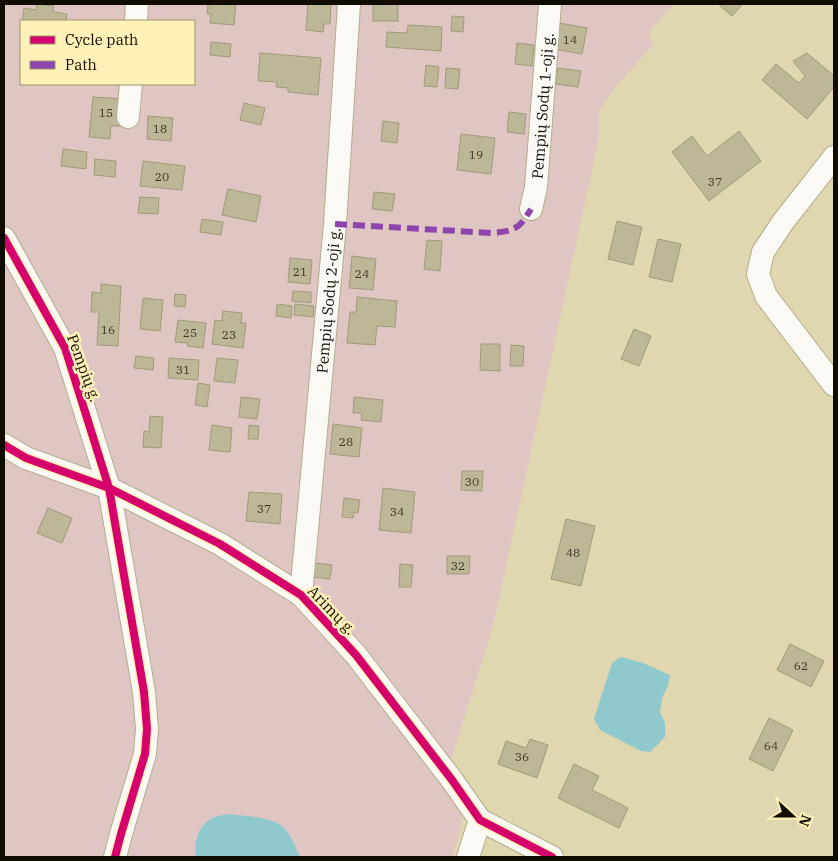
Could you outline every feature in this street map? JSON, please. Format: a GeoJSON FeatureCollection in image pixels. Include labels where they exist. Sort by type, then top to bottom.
{"type":"FeatureCollection","features":[{"type":"Feature","properties":{"kind":"street"},"geometry":{"type":"LineString","coordinates":[[136,20],[137,4]]}},
{"type":"Feature","properties":{"kind":"street","name":"Pempių Sodų 2-oji g."},"geometry":{"type":"LineString","coordinates":[[301,596],[335,224],[349,4]]}},
{"type":"Feature","properties":{"kind":"street","name":"Pempių Sodų 1-oji g."},"geometry":{"type":"LineString","coordinates":[[531,209],[536,187],[550,4]]}},
{"type":"Feature","properties":{"kind":"street"},"geometry":{"type":"LineString","coordinates":[[128,117],[131,85]]}},
{"type":"Feature","properties":{"kind":"street"},"geometry":{"type":"LineString","coordinates":[[834,157],[783,222],[763,252],[758,274],[766,296],[834,385]]}},
{"type":"Feature","properties":{"kind":"street","name":"Pempių g."},"geometry":{"type":"LineString","coordinates":[[4,238],[65,348],[109,488],[144,692],[147,729],[145,754],[115,857]]}},
{"type":"Feature","properties":{"kind":"street","name":"Arimų g."},"geometry":{"type":"LineString","coordinates":[[4,445],[26,458],[109,488],[220,544],[301,596],[356,655],[452,780],[480,820],[552,857]]}},
{"type":"Feature","properties":{"kind":"street"},"geometry":{"type":"LineString","coordinates":[[468,857],[480,820]]}},
{"type":"Feature","properties":{"kind":"shaded area"},"geometry":{"type":"Polygon","coordinates":[[[4,4],[675,4],[649,31],[653,45],[615,87],[599,111],[599,138],[493,627],[443,785],[463,812],[453,857],[4,857],[4,4]]]}},
{"type":"Feature","properties":{"kind":"water"},"geometry":{"type":"Polygon","coordinates":[[[621,657],[643,663],[670,675],[668,686],[662,698],[660,712],[665,723],[665,737],[650,752],[641,751],[600,730],[594,719],[612,663],[621,657]]]}},
{"type":"Feature","properties":{"kind":"water"},"geometry":{"type":"Polygon","coordinates":[[[227,814],[258,817],[280,825],[290,835],[300,857],[196,857],[196,839],[201,828],[209,820],[227,814]]]}},
{"type":"Feature","properties":{"kind":"building"},"geometry":{"type":"Polygon","coordinates":[[[37,4],[54,6],[53,12],[67,14],[66,20],[22,20],[24,8],[36,10],[37,4]]]}},
{"type":"Feature","properties":{"kind":"building"},"geometry":{"type":"Polygon","coordinates":[[[208,4],[236,4],[234,25],[210,23],[211,14],[207,14],[208,4]]]}},
{"type":"Feature","properties":{"kind":"building"},"geometry":{"type":"Polygon","coordinates":[[[308,4],[331,4],[330,24],[324,24],[323,32],[306,30],[308,4]]]}},
{"type":"Feature","properties":{"kind":"building"},"geometry":{"type":"Polygon","coordinates":[[[373,4],[398,4],[398,21],[373,21],[373,4]]]}},
{"type":"Feature","properties":{"kind":"building"},"geometry":{"type":"Polygon","coordinates":[[[718,4],[743,4],[732,16],[718,4]]]}},
{"type":"Feature","properties":{"kind":"building"},"geometry":{"type":"Polygon","coordinates":[[[452,16],[464,17],[463,32],[451,31],[452,16]]]}},
{"type":"Feature","properties":{"kind":"building"},"geometry":{"type":"Polygon","coordinates":[[[559,23],[587,28],[582,54],[554,49],[559,23]]]}},
{"type":"Feature","properties":{"kind":"building"},"geometry":{"type":"Polygon","coordinates":[[[408,25],[442,27],[441,51],[386,47],[387,32],[407,33],[408,25]]]}},
{"type":"Feature","properties":{"kind":"building"},"geometry":{"type":"Polygon","coordinates":[[[211,42],[231,44],[230,57],[210,55],[211,42]]]}},
{"type":"Feature","properties":{"kind":"building"},"geometry":{"type":"Polygon","coordinates":[[[517,43],[534,45],[532,66],[515,64],[517,43]]]}},
{"type":"Feature","properties":{"kind":"building"},"geometry":{"type":"Polygon","coordinates":[[[260,53],[321,58],[318,95],[288,92],[288,88],[276,87],[277,82],[258,81],[260,53]]]}},
{"type":"Feature","properties":{"kind":"building"},"geometry":{"type":"Polygon","coordinates":[[[807,53],[834,76],[834,87],[807,119],[762,80],[776,64],[799,83],[805,76],[793,61],[807,53]]]}},
{"type":"Feature","properties":{"kind":"building"},"geometry":{"type":"Polygon","coordinates":[[[426,65],[439,67],[437,87],[424,86],[426,65]]]}},
{"type":"Feature","properties":{"kind":"building"},"geometry":{"type":"Polygon","coordinates":[[[446,68],[460,69],[458,89],[445,88],[446,68]]]}},
{"type":"Feature","properties":{"kind":"building"},"geometry":{"type":"Polygon","coordinates":[[[558,68],[581,71],[578,87],[555,84],[558,68]]]}},
{"type":"Feature","properties":{"kind":"building"},"geometry":{"type":"Polygon","coordinates":[[[93,97],[123,99],[120,126],[111,126],[110,139],[89,137],[93,97]]]}},
{"type":"Feature","properties":{"kind":"building"},"geometry":{"type":"Polygon","coordinates":[[[244,103],[265,108],[261,125],[240,120],[244,103]]]}},
{"type":"Feature","properties":{"kind":"building"},"geometry":{"type":"Polygon","coordinates":[[[509,112],[526,114],[524,134],[507,132],[509,112]]]}},
{"type":"Feature","properties":{"kind":"building"},"geometry":{"type":"Polygon","coordinates":[[[148,116],[173,118],[171,141],[147,139],[148,116]]]}},
{"type":"Feature","properties":{"kind":"building"},"geometry":{"type":"Polygon","coordinates":[[[383,121],[399,123],[397,143],[381,141],[383,121]]]}},
{"type":"Feature","properties":{"kind":"building"},"geometry":{"type":"Polygon","coordinates":[[[739,131],[761,161],[709,201],[672,152],[692,136],[707,156],[739,131]]]}},
{"type":"Feature","properties":{"kind":"building"},"geometry":{"type":"Polygon","coordinates":[[[461,134],[495,138],[491,174],[457,170],[461,134]]]}},
{"type":"Feature","properties":{"kind":"building"},"geometry":{"type":"Polygon","coordinates":[[[63,149],[87,152],[86,169],[61,166],[63,149]]]}},
{"type":"Feature","properties":{"kind":"building"},"geometry":{"type":"Polygon","coordinates":[[[95,159],[116,161],[115,177],[94,175],[95,159]]]}},
{"type":"Feature","properties":{"kind":"building"},"geometry":{"type":"Polygon","coordinates":[[[143,161],[185,166],[182,190],[140,186],[143,161]]]}},
{"type":"Feature","properties":{"kind":"building"},"geometry":{"type":"Polygon","coordinates":[[[228,189],[261,196],[256,222],[222,215],[228,189]]]}},
{"type":"Feature","properties":{"kind":"building"},"geometry":{"type":"Polygon","coordinates":[[[374,192],[395,194],[392,211],[372,209],[374,192]]]}},
{"type":"Feature","properties":{"kind":"building"},"geometry":{"type":"Polygon","coordinates":[[[140,197],[159,198],[158,214],[138,213],[140,197]]]}},
{"type":"Feature","properties":{"kind":"building"},"geometry":{"type":"Polygon","coordinates":[[[202,219],[223,222],[221,235],[200,232],[202,219]]]}},
{"type":"Feature","properties":{"kind":"building"},"geometry":{"type":"Polygon","coordinates":[[[617,221],[642,227],[633,265],[608,259],[617,221]]]}},
{"type":"Feature","properties":{"kind":"building"},"geometry":{"type":"Polygon","coordinates":[[[658,239],[681,244],[672,282],[649,277],[658,239]]]}},
{"type":"Feature","properties":{"kind":"building"},"geometry":{"type":"Polygon","coordinates":[[[427,240],[442,241],[440,271],[424,269],[427,240]]]}},
{"type":"Feature","properties":{"kind":"building"},"geometry":{"type":"Polygon","coordinates":[[[352,256],[376,259],[373,290],[349,288],[352,256]]]}},
{"type":"Feature","properties":{"kind":"building"},"geometry":{"type":"Polygon","coordinates":[[[290,258],[312,260],[310,284],[288,282],[290,258]]]}},
{"type":"Feature","properties":{"kind":"building"},"geometry":{"type":"Polygon","coordinates":[[[101,284],[121,286],[118,346],[97,345],[99,312],[91,312],[92,292],[101,293],[101,284]]]}},
{"type":"Feature","properties":{"kind":"building"},"geometry":{"type":"Polygon","coordinates":[[[293,291],[311,292],[311,303],[292,301],[293,291]]]}},
{"type":"Feature","properties":{"kind":"building"},"geometry":{"type":"Polygon","coordinates":[[[175,294],[186,295],[185,307],[174,306],[175,294]]]}},
{"type":"Feature","properties":{"kind":"building"},"geometry":{"type":"Polygon","coordinates":[[[357,297],[397,301],[395,327],[377,326],[375,345],[347,343],[350,312],[356,312],[357,297]]]}},
{"type":"Feature","properties":{"kind":"building"},"geometry":{"type":"Polygon","coordinates":[[[143,298],[163,300],[160,331],[140,329],[143,298]]]}},
{"type":"Feature","properties":{"kind":"building"},"geometry":{"type":"Polygon","coordinates":[[[277,304],[292,306],[291,318],[276,316],[277,304]]]}},
{"type":"Feature","properties":{"kind":"building"},"geometry":{"type":"Polygon","coordinates":[[[295,304],[314,306],[313,317],[294,315],[295,304]]]}},
{"type":"Feature","properties":{"kind":"building"},"geometry":{"type":"Polygon","coordinates":[[[223,311],[242,313],[241,323],[246,323],[243,348],[212,344],[215,320],[222,321],[223,311]]]}},
{"type":"Feature","properties":{"kind":"building"},"geometry":{"type":"Polygon","coordinates":[[[178,320],[206,323],[203,348],[187,346],[188,343],[175,342],[178,320]]]}},
{"type":"Feature","properties":{"kind":"building"},"geometry":{"type":"Polygon","coordinates":[[[634,329],[651,336],[639,366],[621,359],[634,329]]]}},
{"type":"Feature","properties":{"kind":"building"},"geometry":{"type":"Polygon","coordinates":[[[481,344],[500,344],[500,371],[480,370],[481,344]]]}},
{"type":"Feature","properties":{"kind":"building"},"geometry":{"type":"Polygon","coordinates":[[[511,345],[524,346],[523,366],[510,366],[511,345]]]}},
{"type":"Feature","properties":{"kind":"building"},"geometry":{"type":"Polygon","coordinates":[[[136,356],[154,358],[153,370],[134,368],[136,356]]]}},
{"type":"Feature","properties":{"kind":"building"},"geometry":{"type":"Polygon","coordinates":[[[169,358],[199,360],[198,380],[168,378],[169,358]]]}},
{"type":"Feature","properties":{"kind":"building"},"geometry":{"type":"Polygon","coordinates":[[[217,358],[238,360],[235,383],[214,381],[217,358]]]}},
{"type":"Feature","properties":{"kind":"building"},"geometry":{"type":"Polygon","coordinates":[[[198,383],[210,385],[207,407],[195,405],[198,383]]]}},
{"type":"Feature","properties":{"kind":"building"},"geometry":{"type":"Polygon","coordinates":[[[241,397],[260,399],[257,419],[239,417],[241,397]]]}},
{"type":"Feature","properties":{"kind":"building"},"geometry":{"type":"Polygon","coordinates":[[[354,397],[383,400],[381,422],[361,420],[362,413],[353,413],[354,397]]]}},
{"type":"Feature","properties":{"kind":"building"},"geometry":{"type":"Polygon","coordinates":[[[150,416],[163,417],[161,448],[143,447],[144,431],[149,432],[150,416]]]}},
{"type":"Feature","properties":{"kind":"building"},"geometry":{"type":"Polygon","coordinates":[[[333,424],[362,428],[359,457],[330,454],[333,424]]]}},
{"type":"Feature","properties":{"kind":"building"},"geometry":{"type":"Polygon","coordinates":[[[212,425],[232,428],[230,452],[209,450],[212,425]]]}},
{"type":"Feature","properties":{"kind":"building"},"geometry":{"type":"Polygon","coordinates":[[[249,425],[259,426],[258,439],[248,439],[249,425]]]}},
{"type":"Feature","properties":{"kind":"building"},"geometry":{"type":"Polygon","coordinates":[[[462,471],[483,471],[482,491],[461,490],[462,471]]]}},
{"type":"Feature","properties":{"kind":"building"},"geometry":{"type":"Polygon","coordinates":[[[383,488],[415,492],[411,533],[379,530],[383,488]]]}},
{"type":"Feature","properties":{"kind":"building"},"geometry":{"type":"Polygon","coordinates":[[[249,492],[282,494],[280,524],[246,521],[249,492]]]}},
{"type":"Feature","properties":{"kind":"building"},"geometry":{"type":"Polygon","coordinates":[[[344,498],[360,500],[358,513],[354,512],[353,518],[342,517],[344,498]]]}},
{"type":"Feature","properties":{"kind":"building"},"geometry":{"type":"Polygon","coordinates":[[[48,508],[72,518],[62,543],[37,533],[48,508]]]}},
{"type":"Feature","properties":{"kind":"building"},"geometry":{"type":"Polygon","coordinates":[[[566,519],[595,526],[581,586],[551,579],[566,519]]]}},
{"type":"Feature","properties":{"kind":"building"},"geometry":{"type":"Polygon","coordinates":[[[447,556],[470,556],[469,574],[447,574],[447,556]]]}},
{"type":"Feature","properties":{"kind":"building"},"geometry":{"type":"Polygon","coordinates":[[[315,563],[332,565],[330,579],[313,577],[315,563]]]}},
{"type":"Feature","properties":{"kind":"building"},"geometry":{"type":"Polygon","coordinates":[[[400,564],[413,565],[411,587],[399,587],[400,564]]]}},
{"type":"Feature","properties":{"kind":"building"},"geometry":{"type":"Polygon","coordinates":[[[790,644],[824,661],[811,687],[777,670],[790,644]]]}},
{"type":"Feature","properties":{"kind":"building"},"geometry":{"type":"Polygon","coordinates":[[[769,718],[793,730],[773,771],[749,759],[769,718]]]}},
{"type":"Feature","properties":{"kind":"building"},"geometry":{"type":"Polygon","coordinates":[[[530,739],[548,745],[537,778],[498,764],[506,741],[526,748],[530,739]]]}},
{"type":"Feature","properties":{"kind":"building"},"geometry":{"type":"Polygon","coordinates":[[[574,764],[599,776],[592,790],[628,808],[619,828],[558,798],[574,764]]]}},
{"type":"Feature","properties":{"kind":"marked path"},"geometry":{"type":"LineString","coordinates":[[335,224],[492,233],[516,228],[531,209]]}},
{"type":"Feature","properties":{"kind":"cycle path"},"geometry":{"type":"LineString","coordinates":[[4,238],[65,348],[109,488],[144,692],[147,729],[145,754],[115,857]]}},
{"type":"Feature","properties":{"kind":"cycle path"},"geometry":{"type":"LineString","coordinates":[[4,445],[26,458],[109,488],[220,544],[301,595],[356,655],[452,780],[480,820],[552,857]]}}]}
